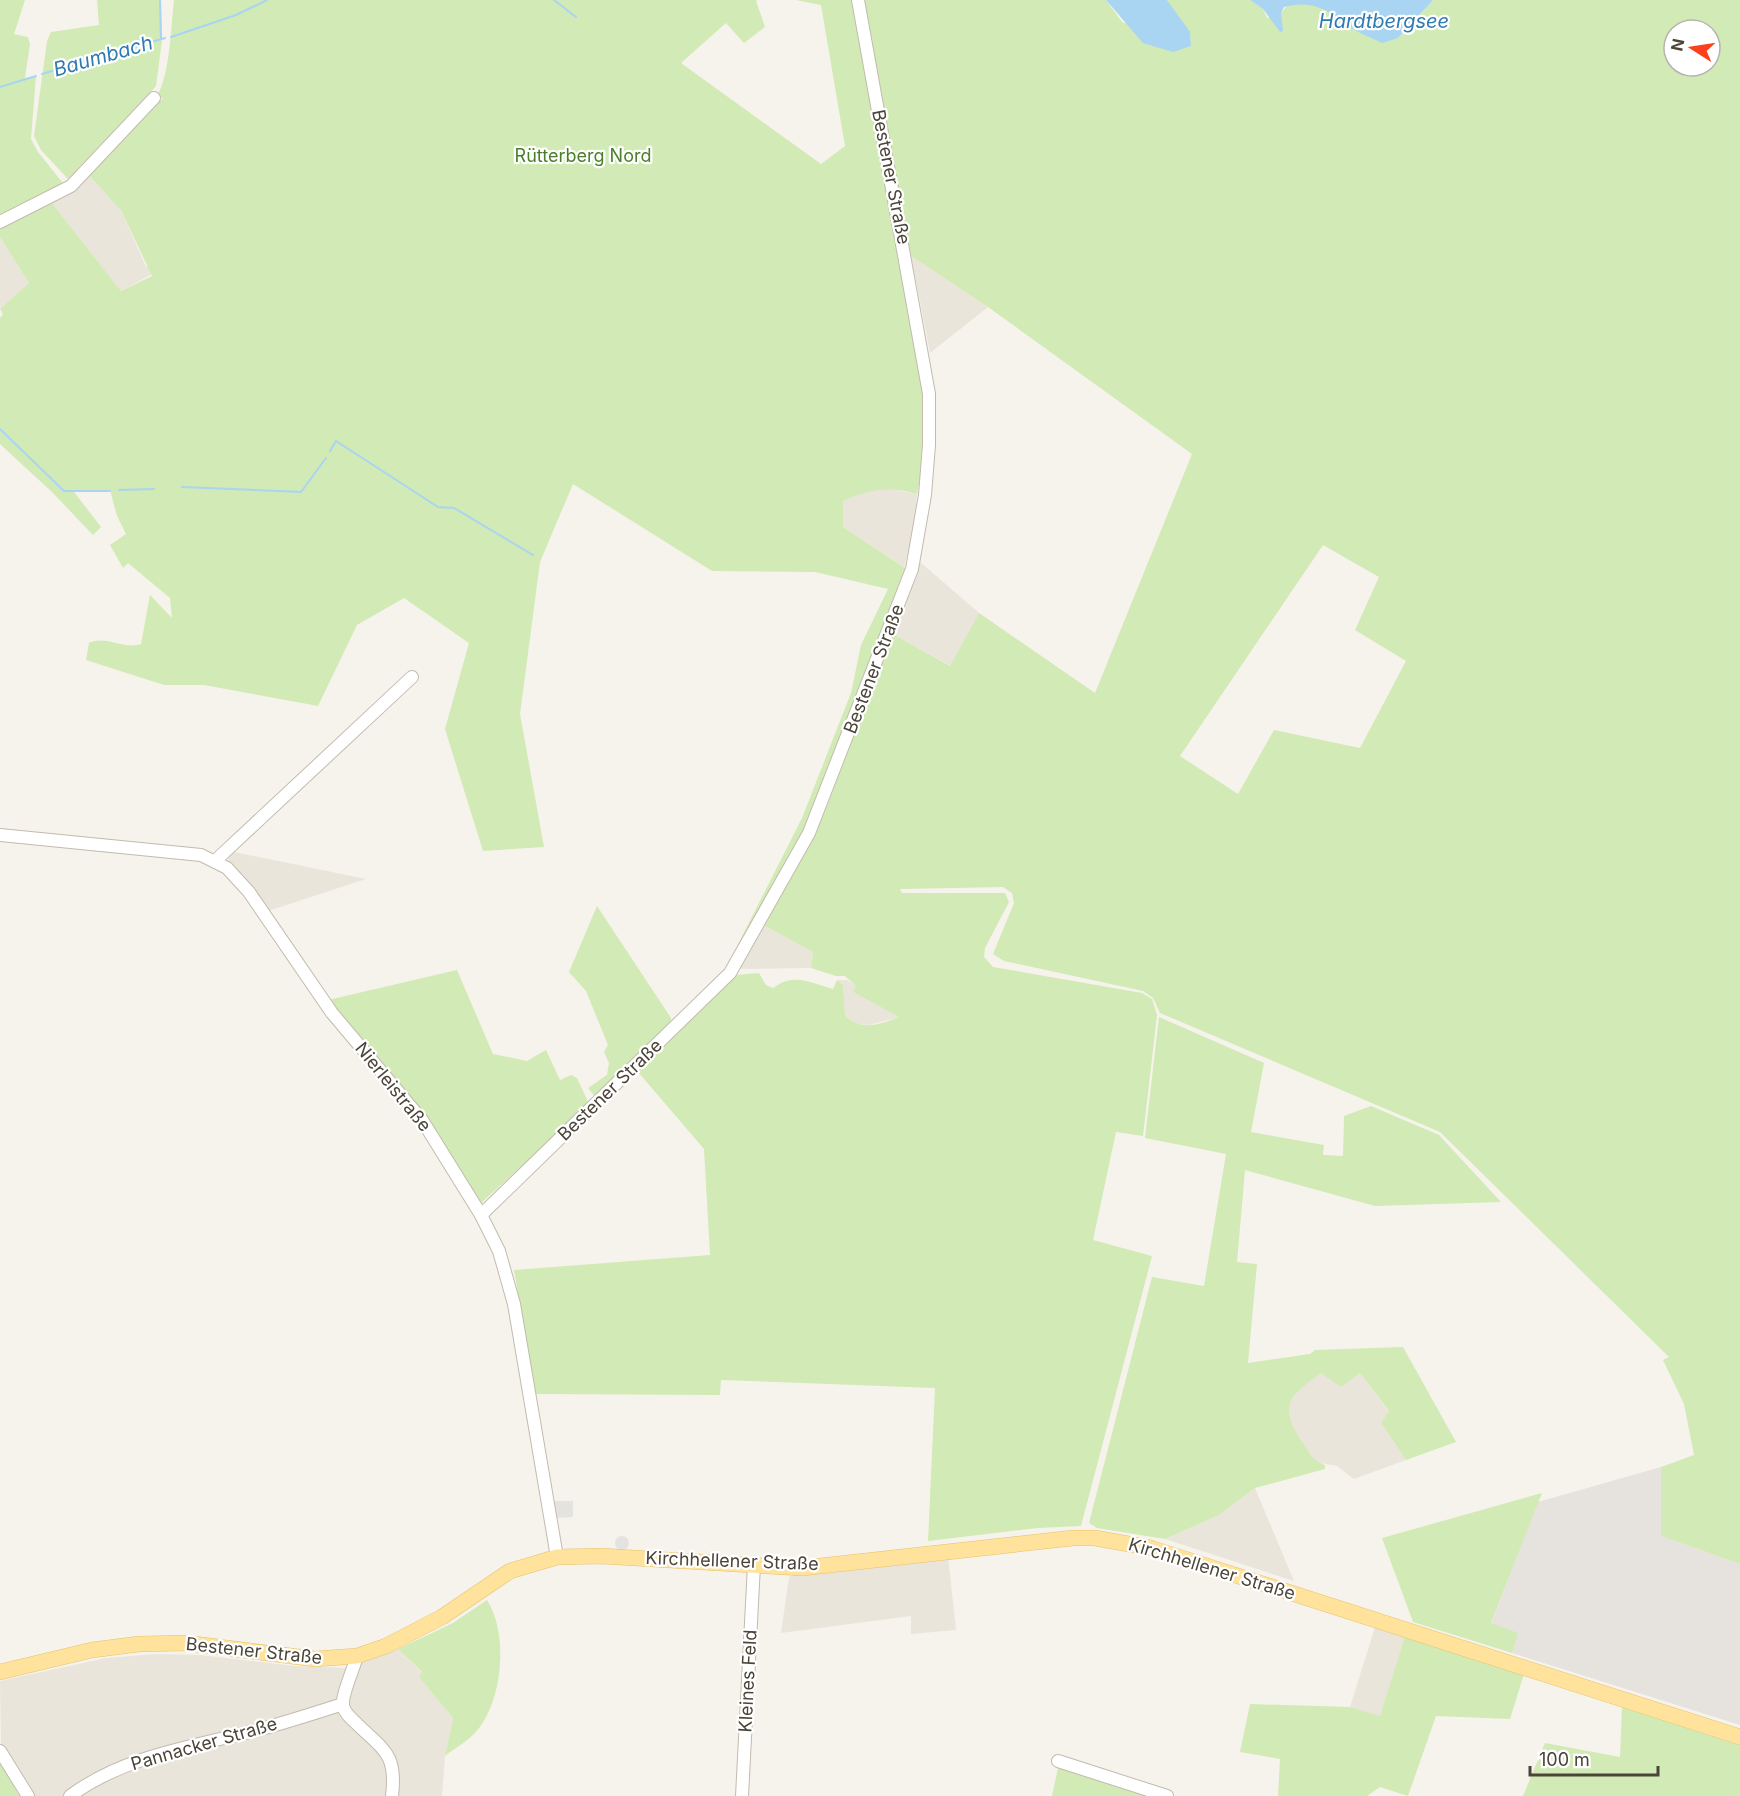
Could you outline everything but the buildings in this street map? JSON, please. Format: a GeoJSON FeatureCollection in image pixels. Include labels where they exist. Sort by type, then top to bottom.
{"type":"FeatureCollection","features":[{"type":"Feature","properties":{"kind":"main road","name":"Kirchhellener Straße"},"geometry":{"type":"LineString","coordinates":[[557,1557],[601,1556],[802,1568],[1061,1538],[1095,1538],[1122,1542],[1196,1562],[1740,1737]]}},
{"type":"Feature","properties":{"kind":"main road","name":"Bestener Straße"},"geometry":{"type":"LineString","coordinates":[[0,1672],[92,1650],[139,1644],[186,1643],[315,1659],[357,1656],[386,1646],[442,1617],[510,1571],[557,1557]]}},
{"type":"Feature","properties":{"kind":"street","name":"Bestener Straße"},"geometry":{"type":"LineString","coordinates":[[481,1215],[730,973],[813,824],[912,570],[925,495],[930,436],[929,394],[858,0]]}},
{"type":"Feature","properties":{"kind":"street"},"geometry":{"type":"LineString","coordinates":[[0,222],[71,186],[154,99]]}},
{"type":"Feature","properties":{"kind":"street"},"geometry":{"type":"LineString","coordinates":[[0,835],[183,852],[216,860],[412,677]]}},
{"type":"Feature","properties":{"kind":"street","name":"Nierleistraße"},"geometry":{"type":"LineString","coordinates":[[216,860],[249,892],[332,1013],[422,1120],[481,1215],[499,1251],[514,1304],[557,1557]]}},
{"type":"Feature","properties":{"kind":"street","name":"Kleines Feld"},"geometry":{"type":"LineString","coordinates":[[742,1796],[754,1565]]}},
{"type":"Feature","properties":{"kind":"street"},"geometry":{"type":"LineString","coordinates":[[357,1656],[343,1704],[347,1714],[391,1760],[394,1778],[392,1796]]}},
{"type":"Feature","properties":{"kind":"street","name":"Pannacker Straße"},"geometry":{"type":"LineString","coordinates":[[70,1796],[85,1785],[141,1760],[179,1748],[258,1730],[343,1704]]}},
{"type":"Feature","properties":{"kind":"street"},"geometry":{"type":"LineString","coordinates":[[0,1751],[28,1796]]}},
{"type":"Feature","properties":{"kind":"street"},"geometry":{"type":"LineString","coordinates":[[1058,1761],[1167,1796]]}},
{"type":"Feature","properties":{"kind":"shaded area"},"geometry":{"type":"Polygon","coordinates":[[[89,175],[122,212],[146,267],[149,266],[152,274],[121,291],[51,202],[89,175]]]}},
{"type":"Feature","properties":{"kind":"shaded area"},"geometry":{"type":"Polygon","coordinates":[[[0,237],[29,283],[0,309],[0,237]]]}},
{"type":"Feature","properties":{"kind":"shaded area"},"geometry":{"type":"Polygon","coordinates":[[[911,256],[988,307],[930,353],[922,311],[911,256]]]}},
{"type":"Feature","properties":{"kind":"shaded area"},"geometry":{"type":"Polygon","coordinates":[[[885,488],[917,494],[913,532],[904,567],[843,527],[843,501],[867,490],[885,488]]]}},
{"type":"Feature","properties":{"kind":"shaded area"},"geometry":{"type":"Polygon","coordinates":[[[920,562],[979,613],[951,666],[893,634],[920,562]]]}},
{"type":"Feature","properties":{"kind":"shaded area"},"geometry":{"type":"Polygon","coordinates":[[[229,851],[366,879],[268,911],[228,864],[229,851]]]}},
{"type":"Feature","properties":{"kind":"shaded area"},"geometry":{"type":"Polygon","coordinates":[[[763,925],[813,952],[811,968],[739,969],[763,925]]]}},
{"type":"Feature","properties":{"kind":"shaded area"},"geometry":{"type":"Polygon","coordinates":[[[837,980],[847,980],[857,986],[853,992],[900,1017],[869,1025],[855,1024],[845,1015],[843,985],[837,980]]]}},
{"type":"Feature","properties":{"kind":"shaded area"},"geometry":{"type":"Polygon","coordinates":[[[1321,1372],[1341,1386],[1360,1373],[1389,1412],[1381,1423],[1406,1460],[1354,1479],[1337,1466],[1315,1462],[1288,1422],[1288,1406],[1301,1387],[1321,1372]]]}},
{"type":"Feature","properties":{"kind":"shaded area"},"geometry":{"type":"Polygon","coordinates":[[[1661,1467],[1661,1536],[1740,1564],[1740,1725],[1512,1653],[1517,1633],[1491,1624],[1538,1502],[1661,1467]]]}},
{"type":"Feature","properties":{"kind":"shaded area"},"geometry":{"type":"Polygon","coordinates":[[[1255,1488],[1294,1581],[1165,1539],[1219,1515],[1255,1488]]]}},
{"type":"Feature","properties":{"kind":"shaded area"},"geometry":{"type":"Polygon","coordinates":[[[553,1501],[573,1501],[573,1517],[556,1518],[553,1501]]]}},
{"type":"Feature","properties":{"kind":"shaded area"},"geometry":{"type":"Polygon","coordinates":[[[622,1536],[627,1538],[629,1543],[627,1548],[622,1550],[617,1548],[615,1543],[617,1538],[622,1536]]]}},
{"type":"Feature","properties":{"kind":"shaded area"},"geometry":{"type":"Polygon","coordinates":[[[948,1556],[956,1630],[911,1634],[911,1616],[781,1633],[789,1577],[796,1574],[948,1556]]]}},
{"type":"Feature","properties":{"kind":"shaded area"},"geometry":{"type":"Polygon","coordinates":[[[1375,1627],[1405,1636],[1380,1717],[1350,1707],[1375,1627]]]}},
{"type":"Feature","properties":{"kind":"shaded area"},"geometry":{"type":"Polygon","coordinates":[[[398,1649],[422,1673],[419,1677],[453,1718],[445,1756],[442,1796],[19,1796],[18,1790],[25,1784],[1,1745],[0,1681],[106,1658],[156,1654],[200,1655],[294,1666],[348,1668],[398,1649]]]}},
{"type":"Feature","properties":{"kind":"green space"},"geometry":{"type":"Polygon","coordinates":[[[0,0],[25,0],[14,34],[28,37],[30,44],[25,78],[36,76],[31,139],[38,152],[62,182],[61,185],[0,216],[0,0]]]}},
{"type":"Feature","properties":{"kind":"green space"},"geometry":{"type":"Polygon","coordinates":[[[97,0],[161,0],[162,40],[156,86],[68,179],[41,150],[34,136],[47,41],[51,32],[99,25],[97,0]]]}},
{"type":"Feature","properties":{"kind":"green space","name":"Rütterberg Nord"},"geometry":{"type":"Polygon","coordinates":[[[174,0],[758,0],[756,1],[765,27],[744,43],[726,23],[681,63],[821,164],[845,146],[821,5],[796,0],[851,0],[925,373],[926,445],[917,494],[897,490],[879,490],[843,501],[843,527],[908,570],[808,827],[725,970],[802,818],[851,693],[861,645],[888,589],[815,572],[712,571],[573,484],[540,562],[520,714],[544,847],[483,851],[445,729],[469,643],[404,598],[357,625],[318,706],[204,685],[164,685],[86,660],[89,643],[108,641],[127,645],[141,644],[150,595],[172,618],[170,598],[128,563],[123,568],[110,545],[126,534],[117,516],[110,490],[64,490],[0,428],[0,318],[3,314],[0,309],[29,283],[0,237],[0,228],[51,202],[121,291],[152,276],[122,212],[89,175],[163,98],[156,98],[161,89],[167,64],[174,0]]]}},
{"type":"Feature","properties":{"kind":"green space"},"geometry":{"type":"Polygon","coordinates":[[[862,0],[1106,0],[1122,22],[1191,46],[1190,33],[1167,0],[1250,0],[1263,9],[1267,18],[1281,13],[1292,3],[1306,3],[1326,10],[1360,33],[1380,39],[1398,38],[1433,0],[1740,0],[1740,1564],[1661,1536],[1661,1467],[1694,1455],[1684,1404],[1663,1360],[1669,1357],[1440,1132],[1160,1013],[1153,998],[1143,991],[1004,961],[993,954],[1014,903],[1012,893],[1003,887],[900,889],[902,893],[1005,893],[1009,902],[985,948],[984,957],[993,967],[1142,993],[1152,999],[1157,1015],[1143,1136],[1116,1132],[1093,1240],[1152,1256],[1081,1526],[1038,1528],[928,1541],[935,1388],[721,1380],[720,1395],[535,1394],[514,1270],[710,1255],[704,1149],[638,1072],[736,975],[759,973],[766,985],[773,988],[788,981],[803,980],[833,989],[837,980],[843,985],[845,1015],[851,1020],[871,1025],[899,1017],[853,992],[856,986],[845,976],[836,976],[811,968],[813,952],[763,925],[827,806],[893,634],[950,666],[979,613],[1095,693],[1192,454],[988,307],[911,256],[862,0]],[[1323,545],[1180,756],[1238,794],[1274,730],[1360,748],[1406,661],[1355,630],[1379,577],[1323,545]]]}},
{"type":"Feature","properties":{"kind":"green space"},"geometry":{"type":"Polygon","coordinates":[[[0,430],[61,489],[74,492],[101,527],[93,535],[52,492],[0,444],[0,430]]]}},
{"type":"Feature","properties":{"kind":"green space"},"geometry":{"type":"Polygon","coordinates":[[[597,906],[671,1018],[671,1023],[595,1097],[588,1088],[607,1075],[609,1063],[604,1052],[608,1045],[586,991],[569,972],[597,906]]]}},
{"type":"Feature","properties":{"kind":"green space"},"geometry":{"type":"Polygon","coordinates":[[[457,970],[493,1054],[527,1061],[546,1050],[560,1080],[571,1075],[577,1078],[589,1104],[481,1203],[328,1000],[457,970]]]}},
{"type":"Feature","properties":{"kind":"green space"},"geometry":{"type":"Polygon","coordinates":[[[1159,1017],[1264,1063],[1251,1132],[1324,1145],[1323,1155],[1343,1156],[1344,1116],[1371,1106],[1439,1135],[1501,1202],[1375,1206],[1245,1170],[1237,1262],[1257,1264],[1248,1363],[1310,1354],[1315,1350],[1403,1347],[1456,1442],[1406,1460],[1381,1423],[1389,1411],[1360,1373],[1341,1387],[1321,1373],[1294,1396],[1289,1411],[1295,1431],[1310,1454],[1325,1465],[1325,1469],[1255,1488],[1219,1515],[1165,1539],[1097,1528],[1089,1523],[1152,1277],[1204,1286],[1226,1154],[1145,1138],[1159,1017]]]}},
{"type":"Feature","properties":{"kind":"green space"},"geometry":{"type":"Polygon","coordinates":[[[1542,1493],[1491,1623],[1518,1633],[1512,1653],[1413,1622],[1382,1538],[1542,1493]]]}},
{"type":"Feature","properties":{"kind":"green space"},"geometry":{"type":"Polygon","coordinates":[[[487,1600],[494,1614],[498,1631],[500,1668],[497,1687],[492,1704],[475,1733],[445,1756],[453,1718],[419,1677],[422,1672],[398,1649],[453,1623],[487,1600]]]}},
{"type":"Feature","properties":{"kind":"green space"},"geometry":{"type":"Polygon","coordinates":[[[1405,1636],[1524,1674],[1510,1719],[1436,1716],[1408,1796],[1380,1787],[1367,1796],[1278,1796],[1280,1759],[1240,1752],[1250,1704],[1350,1707],[1380,1716],[1405,1636]]]}},
{"type":"Feature","properties":{"kind":"green space"},"geometry":{"type":"Polygon","coordinates":[[[1622,1707],[1740,1744],[1740,1796],[1523,1796],[1545,1743],[1620,1757],[1622,1707]]]}},
{"type":"Feature","properties":{"kind":"green space"},"geometry":{"type":"Polygon","coordinates":[[[0,1760],[19,1796],[0,1796],[0,1760]]]}},
{"type":"Feature","properties":{"kind":"green space"},"geometry":{"type":"Polygon","coordinates":[[[1059,1763],[1149,1796],[1052,1796],[1059,1763]]]}},
{"type":"Feature","properties":{"kind":"water"},"geometry":{"type":"Polygon","coordinates":[[[1106,0],[1167,0],[1190,32],[1191,46],[1173,52],[1143,43],[1106,0]]]}},
{"type":"Feature","properties":{"kind":"water","name":"Hardtbergsee"},"geometry":{"type":"Polygon","coordinates":[[[1250,0],[1433,0],[1398,38],[1382,43],[1352,29],[1324,10],[1301,4],[1284,7],[1281,13],[1283,31],[1280,32],[1263,9],[1250,0]]]}},
{"type":"Feature","properties":{"kind":"waterway"},"geometry":{"type":"LineString","coordinates":[[160,0],[161,39]]}},
{"type":"Feature","properties":{"kind":"waterway","name":"Baumbach"},"geometry":{"type":"LineString","coordinates":[[171,37],[236,15],[267,0]]}},
{"type":"Feature","properties":{"kind":"waterway","name":"Baumbach"},"geometry":{"type":"LineString","coordinates":[[554,0],[576,17]]}},
{"type":"Feature","properties":{"kind":"waterway","name":"Baumbach"},"geometry":{"type":"LineString","coordinates":[[42,74],[165,38]]}},
{"type":"Feature","properties":{"kind":"waterway","name":"Baumbach"},"geometry":{"type":"LineString","coordinates":[[0,87],[36,76]]}},
{"type":"Feature","properties":{"kind":"waterway"},"geometry":{"type":"LineString","coordinates":[[0,429],[64,491],[110,491]]}},
{"type":"Feature","properties":{"kind":"waterway"},"geometry":{"type":"LineString","coordinates":[[330,451],[336,441],[438,507],[454,508],[533,555]]}},
{"type":"Feature","properties":{"kind":"waterway"},"geometry":{"type":"LineString","coordinates":[[182,487],[301,492],[326,458]]}},
{"type":"Feature","properties":{"kind":"waterway"},"geometry":{"type":"LineString","coordinates":[[119,490],[154,489]]}}]}
